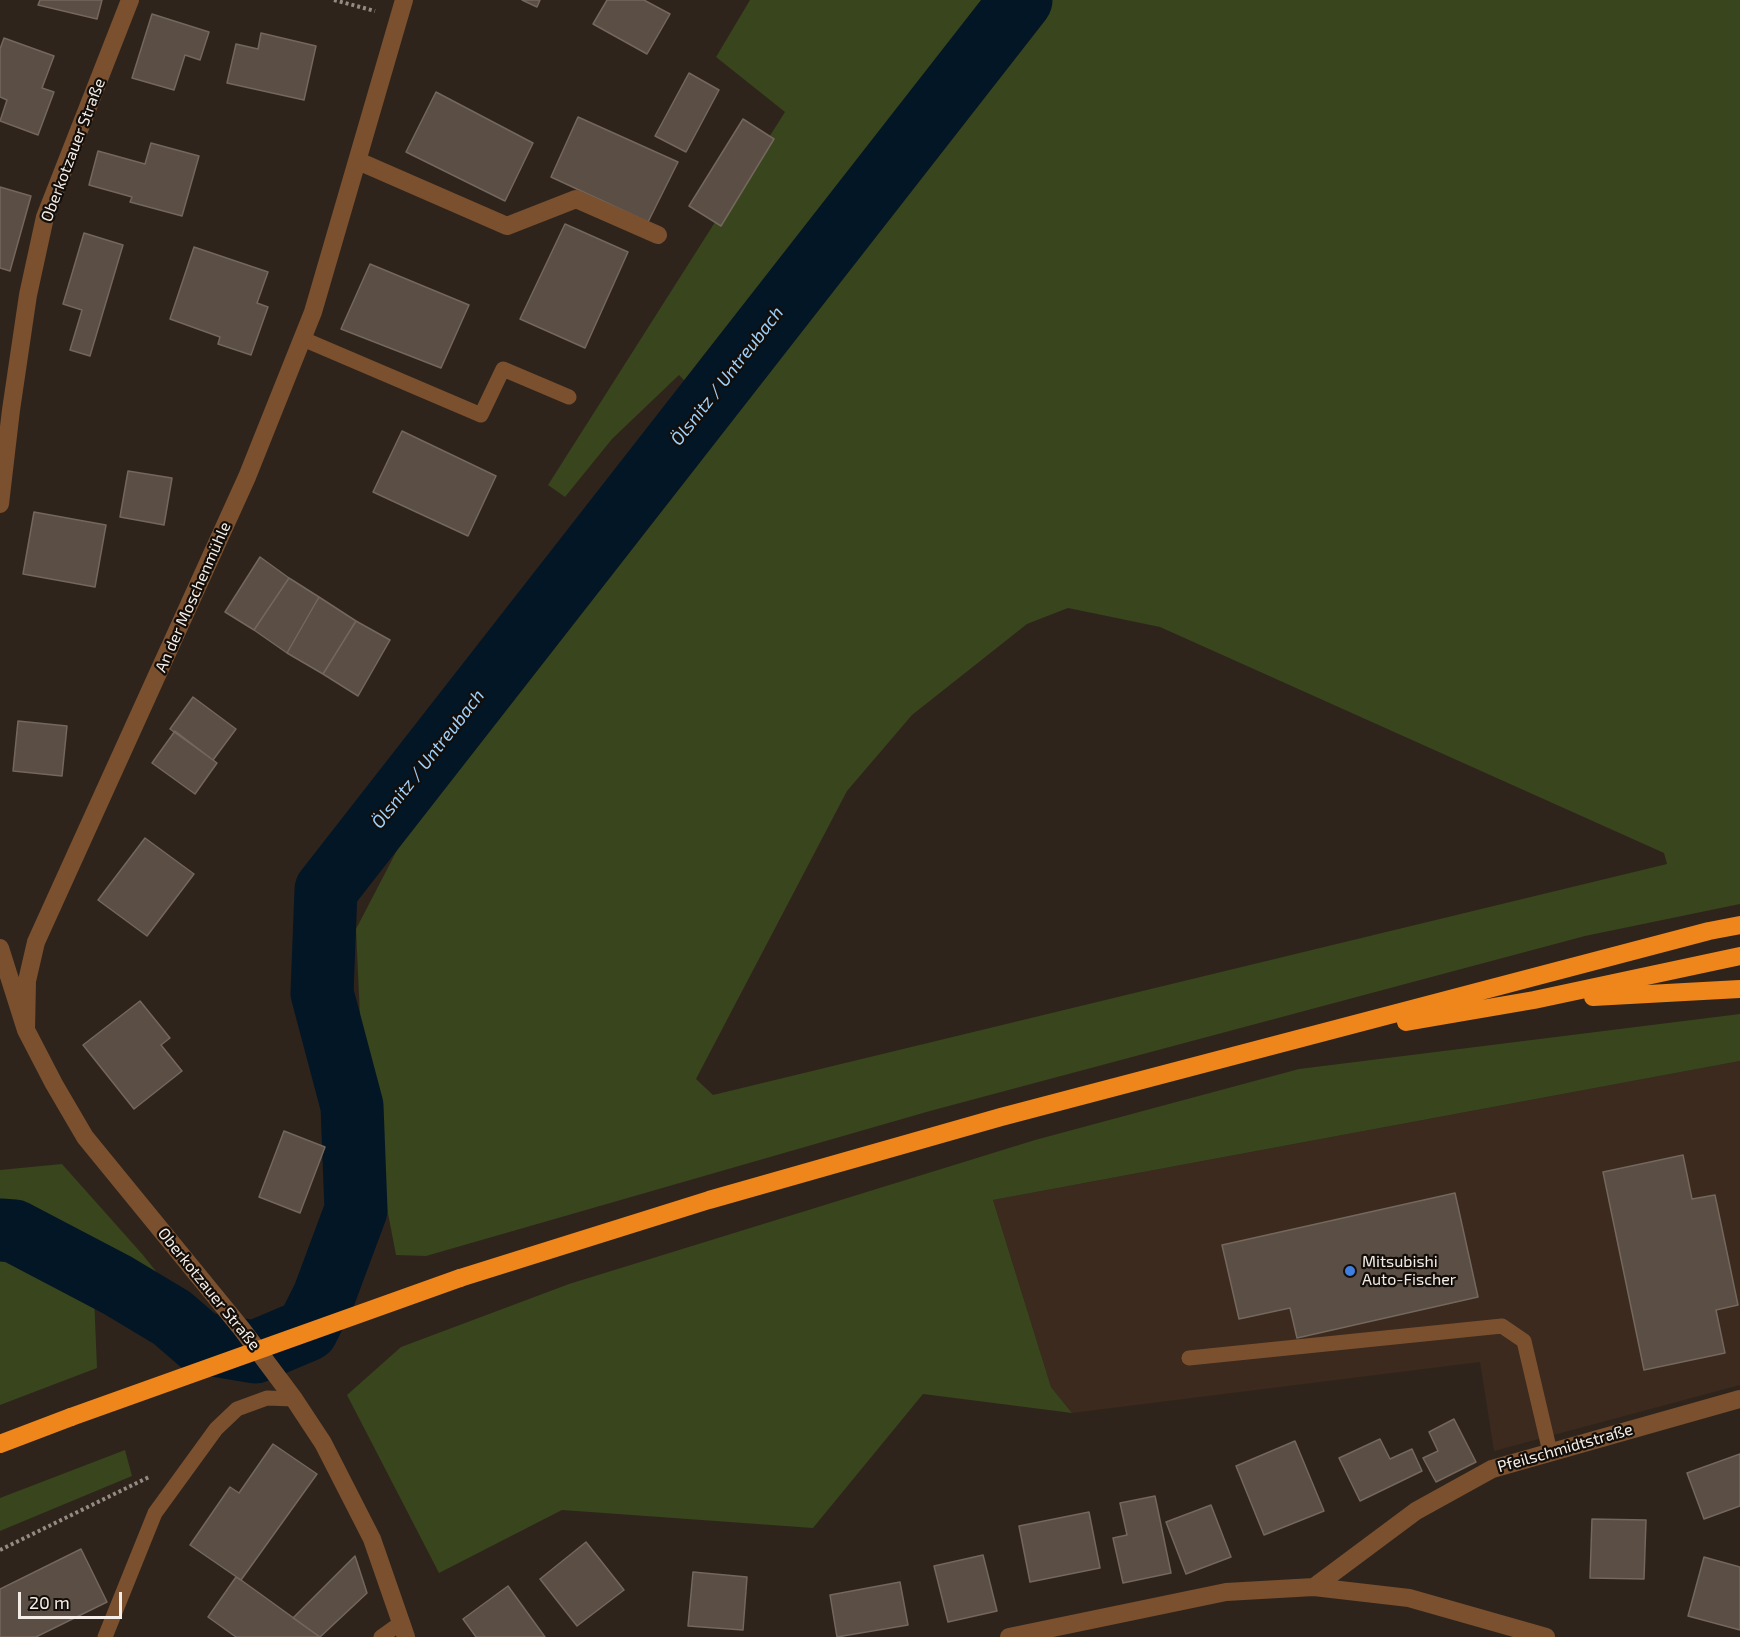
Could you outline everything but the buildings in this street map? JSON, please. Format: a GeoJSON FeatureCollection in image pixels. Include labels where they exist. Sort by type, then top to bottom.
{"type":"FeatureCollection","features":[{"type":"Feature","properties":{"kind":"highway"},"geometry":{"type":"LineString","coordinates":[[0,1444],[460,1278],[731,1194],[1001,1117],[1709,931],[1740,925]]}},
{"type":"Feature","properties":{"kind":"highway"},"geometry":{"type":"LineString","coordinates":[[1289,1041],[1534,1000],[1740,956]]}},
{"type":"Feature","properties":{"kind":"highway"},"geometry":{"type":"LineString","coordinates":[[1534,1000],[1740,989]]}},
{"type":"Feature","properties":{"kind":"street","name":"Oberkotzauer Straße"},"geometry":{"type":"LineString","coordinates":[[0,504],[5,415],[45,217],[130,0]]}},
{"type":"Feature","properties":{"kind":"street","name":"An der Moschenmühle"},"geometry":{"type":"LineString","coordinates":[[26,1030],[27,981],[36,942],[248,477],[314,312],[404,0]]}},
{"type":"Feature","properties":{"kind":"street"},"geometry":{"type":"LineString","coordinates":[[358,161],[507,226],[576,199],[658,235]]}},
{"type":"Feature","properties":{"kind":"street","name":"Oberkotzauer Straße"},"geometry":{"type":"LineString","coordinates":[[0,948],[26,1030],[85,1137],[241,1328],[278,1376],[323,1443],[372,1539],[404,1630]]}},
{"type":"Feature","properties":{"kind":"street","name":"Pfeilschmidtstraße"},"geometry":{"type":"LineString","coordinates":[[1314,1587],[1416,1511],[1492,1469],[1740,1400]]}},
{"type":"Feature","properties":{"kind":"street"},"geometry":{"type":"LineString","coordinates":[[1009,1637],[1226,1592],[1314,1587],[1409,1598],[1546,1637]]}},
{"type":"Feature","properties":{"kind":"lane"},"geometry":{"type":"LineString","coordinates":[[303,339],[481,415],[503,369],[569,397]]}},
{"type":"Feature","properties":{"kind":"lane"},"geometry":{"type":"LineString","coordinates":[[1189,1358],[1502,1326],[1524,1341],[1550,1452]]}},
{"type":"Feature","properties":{"kind":"lane"},"geometry":{"type":"LineString","coordinates":[[105,1637],[155,1514],[216,1429],[237,1409],[267,1398],[294,1399]]}},
{"type":"Feature","properties":{"kind":"lane"},"geometry":{"type":"LineString","coordinates":[[381,1637],[404,1630]]}},
{"type":"Feature","properties":{"kind":"path"},"geometry":{"type":"LineString","coordinates":[[334,0],[370,8],[396,24]]}},
{"type":"Feature","properties":{"kind":"path"},"geometry":{"type":"LineString","coordinates":[[0,1550],[158,1472]]}},
{"type":"Feature","properties":{"kind":"shaded area"},"geometry":{"type":"Polygon","coordinates":[[[1740,1061],[1740,1385],[1494,1451],[1480,1362],[1072,1413],[1051,1387],[993,1200],[1740,1061]]]}},
{"type":"Feature","properties":{"kind":"green space"},"geometry":{"type":"Polygon","coordinates":[[[750,0],[1740,0],[1740,904],[1585,936],[930,1111],[426,1256],[396,1255],[363,1083],[356,929],[420,806],[723,419],[679,375],[612,439],[565,497],[548,485],[785,112],[716,57],[750,0]],[[1068,608],[1027,624],[912,715],[847,791],[696,1079],[713,1095],[1667,864],[1664,853],[1160,627],[1068,608]]]}},
{"type":"Feature","properties":{"kind":"green space"},"geometry":{"type":"Polygon","coordinates":[[[1740,1014],[1740,1061],[993,1200],[1051,1387],[1072,1413],[923,1394],[813,1528],[562,1510],[439,1573],[347,1395],[401,1347],[569,1284],[1035,1140],[1299,1069],[1740,1014]]]}},
{"type":"Feature","properties":{"kind":"green space"},"geometry":{"type":"Polygon","coordinates":[[[62,1164],[143,1255],[200,1327],[93,1271],[97,1368],[0,1405],[0,1170],[62,1164]]]}},
{"type":"Feature","properties":{"kind":"green space"},"geometry":{"type":"Polygon","coordinates":[[[125,1450],[132,1476],[0,1531],[0,1498],[125,1450]]]}},
{"type":"Feature","properties":{"kind":"waterway","name":"Ölsnitz / Untreubach"},"geometry":{"type":"LineString","coordinates":[[0,1230],[14,1231],[117,1285],[172,1318],[201,1343],[255,1352],[307,1330],[324,1296],[356,1210],[352,1106],[322,993],[326,890],[1021,0]]}},
{"type":"Feature","properties":{"kind":"place","name":"Mitsubishi Auto-Fischer"},"geometry":{"type":"Point","coordinates":[1350,1271]}}]}
